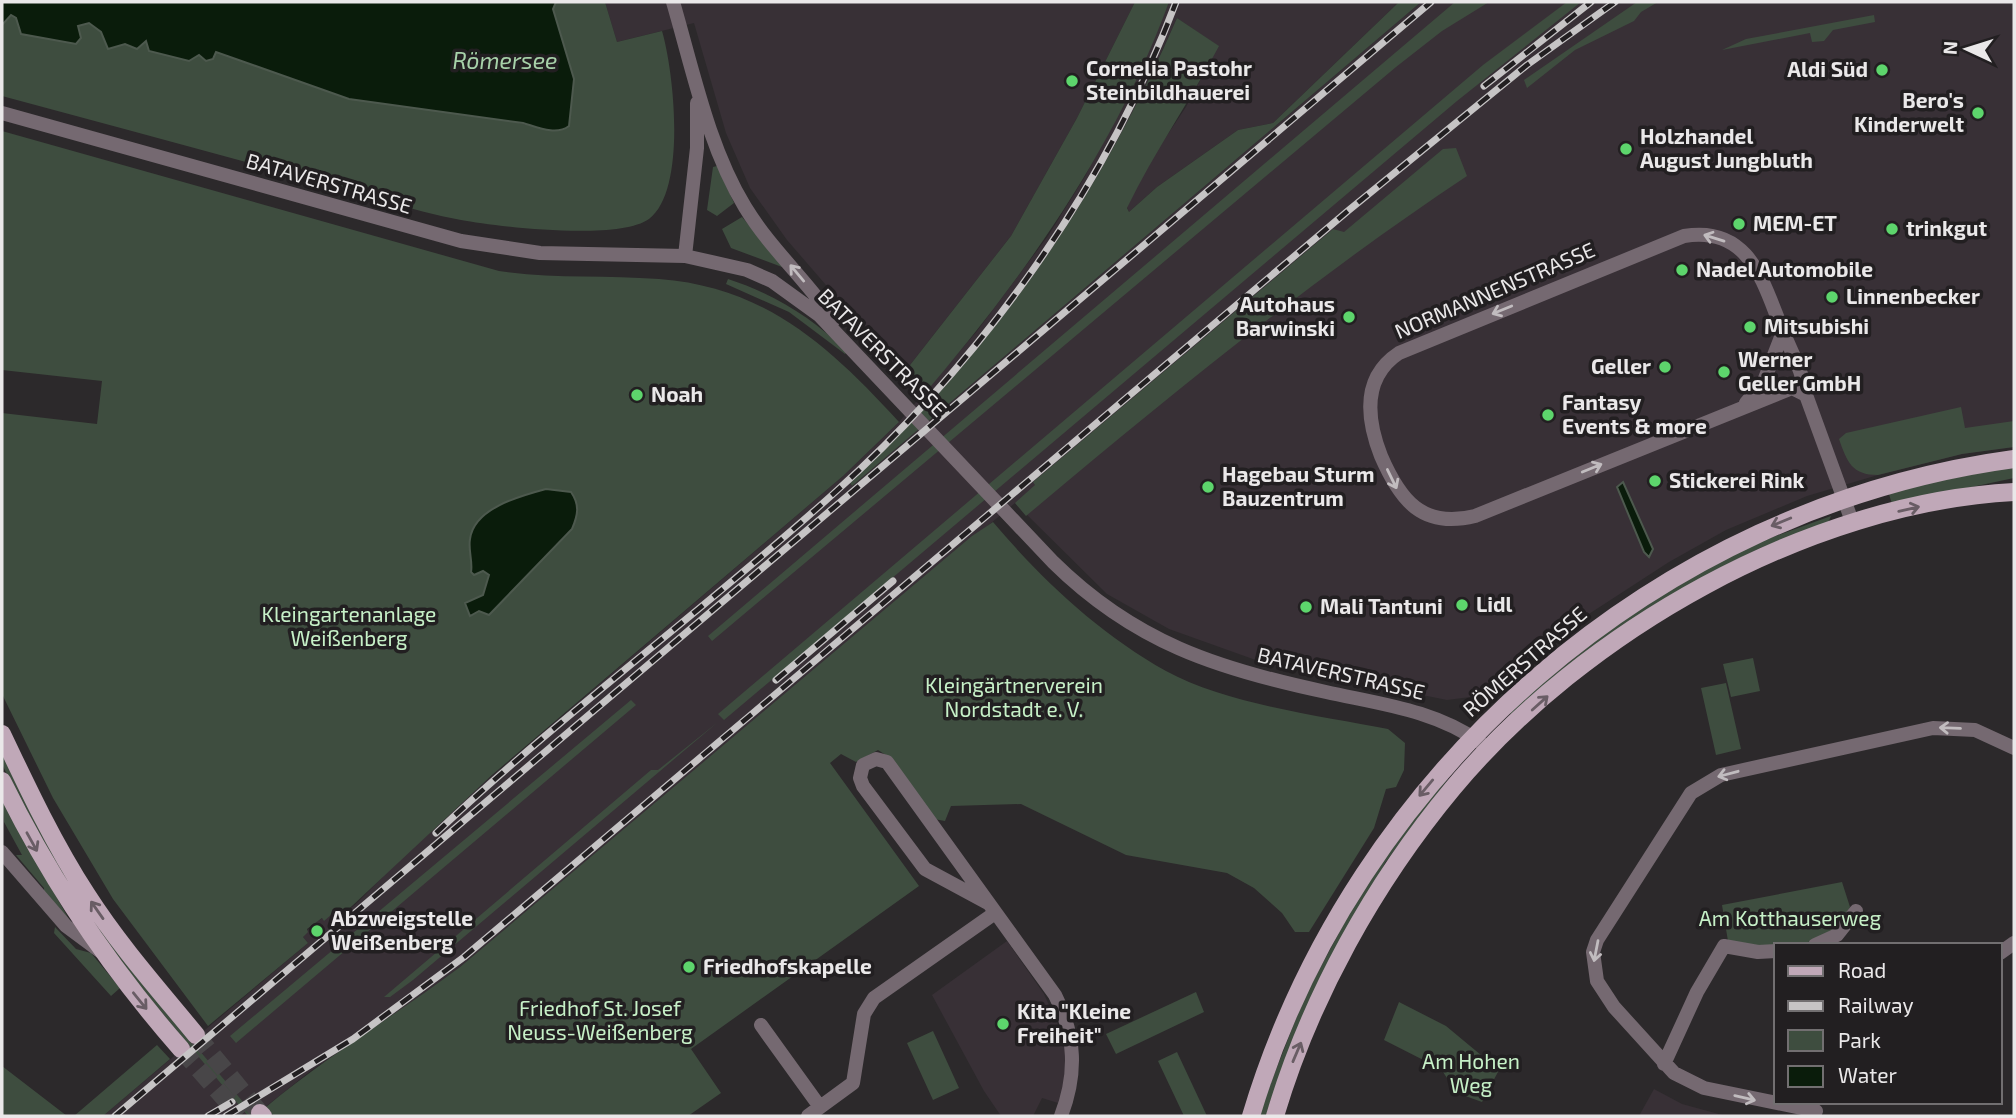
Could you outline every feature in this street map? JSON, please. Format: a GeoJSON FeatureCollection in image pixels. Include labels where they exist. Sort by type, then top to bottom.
{"type":"FeatureCollection","features":[{"type":"Feature","properties":{"kind":"main road","name":"RÖMERSTRASSE"},"geometry":{"type":"LineString","coordinates":[[1251,1116],[1272,1052],[1328,931],[1373,858],[1411,806],[1472,737],[1547,667],[1631,604],[1735,543],[1845,499],[1925,474],[2014,459]]}},
{"type":"Feature","properties":{"kind":"main road","name":"RÖMERSTRASSE"},"geometry":{"type":"LineString","coordinates":[[1275,1116],[1314,1011],[1362,919],[1431,816],[1490,750],[1578,670],[1679,600],[1751,562],[1853,524],[1933,503],[2014,492]]}},
{"type":"Feature","properties":{"kind":"main road"},"geometry":{"type":"LineString","coordinates":[[2,734],[44,821],[88,897],[196,1035]]}},
{"type":"Feature","properties":{"kind":"main road"},"geometry":{"type":"LineString","coordinates":[[2,781],[52,877],[101,952],[181,1049]]}},
{"type":"Feature","properties":{"kind":"street"},"geometry":{"type":"LineString","coordinates":[[673,2],[715,144],[739,196],[757,225],[824,306],[853,347]]}},
{"type":"Feature","properties":{"kind":"street"},"geometry":{"type":"LineString","coordinates":[[685,256],[697,135],[697,105],[691,63]]}},
{"type":"Feature","properties":{"kind":"street","name":"BATAVERSTRASSE"},"geometry":{"type":"LineString","coordinates":[[2,113],[461,242],[540,253],[685,256],[725,263],[772,281],[799,298],[853,347],[1053,562],[1089,596],[1130,625],[1166,645],[1230,669],[1427,715],[1456,726],[1490,750]]}},
{"type":"Feature","properties":{"kind":"street","name":"NORMANNENSTRASSE"},"geometry":{"type":"LineString","coordinates":[[1806,395],[1792,388],[1475,516],[1451,520],[1427,515],[1402,496],[1374,436],[1369,411],[1376,379],[1388,360],[1399,353],[1684,236],[1705,234],[1730,243],[1745,253],[1762,277],[1803,375],[1806,395],[1853,524]]}},
{"type":"Feature","properties":{"kind":"street","name":"NORMANNENSTRASSE"},"geometry":{"type":"LineString","coordinates":[[1742,406],[1764,382],[1783,332]]}},
{"type":"Feature","properties":{"kind":"street"},"geometry":{"type":"LineString","coordinates":[[1817,1110],[1800,1106],[1783,1108],[1696,1086],[1664,1064],[1605,993],[1594,969],[1593,952],[1597,940],[1691,793],[1721,775],[1933,728],[1975,730],[2014,748]]}},
{"type":"Feature","properties":{"kind":"street"},"geometry":{"type":"LineString","coordinates":[[991,908],[925,869],[863,786],[860,771],[863,765],[876,759],[887,762],[1055,995],[1071,1034],[1072,1078],[1061,1116]]}},
{"type":"Feature","properties":{"kind":"street"},"geometry":{"type":"LineString","coordinates":[[2,852],[66,926],[101,952]]}},
{"type":"Feature","properties":{"kind":"street"},"geometry":{"type":"LineString","coordinates":[[808,1116],[853,1083],[864,1014],[874,998],[991,908]]}},
{"type":"Feature","properties":{"kind":"street"},"geometry":{"type":"LineString","coordinates":[[1819,943],[1837,935],[1856,911]]}},
{"type":"Feature","properties":{"kind":"street"},"geometry":{"type":"LineString","coordinates":[[1664,1064],[1697,992],[1724,946],[1774,951]]}},
{"type":"Feature","properties":{"kind":"street"},"geometry":{"type":"LineString","coordinates":[[761,1025],[820,1107]]}},
{"type":"Feature","properties":{"kind":"shaded area"},"geometry":{"type":"Polygon","coordinates":[[[605,2],[1135,2],[1077,118],[1011,236],[903,374],[787,240],[750,188],[726,133],[694,23],[617,42],[605,2]]]}},
{"type":"Feature","properties":{"kind":"shaded area"},"geometry":{"type":"Polygon","coordinates":[[[1169,2],[1399,2],[1273,123],[1238,130],[1157,187],[1129,212],[1127,207],[1148,164],[1186,107],[1218,46],[1177,18],[1132,117],[1060,240],[987,339],[930,404],[850,483],[852,486],[1421,2],[2014,2],[2014,447],[1962,454],[1878,475],[1807,496],[1726,530],[1669,562],[1575,623],[1486,695],[1447,700],[1264,663],[1169,629],[1107,594],[1015,503],[460,967],[381,1025],[313,1069],[254,1116],[103,1116],[308,943],[303,937],[313,923],[332,914],[337,919],[357,903],[431,828],[843,476],[899,422],[977,331],[1048,236],[1084,178],[1120,111],[1169,2]]]}},
{"type":"Feature","properties":{"kind":"shaded area","name":"Kita \"Kleine Freiheit\""},"geometry":{"type":"Polygon","coordinates":[[[1007,941],[1044,994],[1063,1036],[1066,1054],[1064,1085],[1058,1103],[1042,1098],[1033,1116],[1001,1116],[984,1091],[932,995],[1007,941]]]}},
{"type":"Feature","properties":{"kind":"shaded area"},"geometry":{"type":"Polygon","coordinates":[[[1654,1089],[1682,1104],[1726,1116],[1639,1116],[1654,1089]]]}},
{"type":"Feature","properties":{"kind":"green space"},"geometry":{"type":"Polygon","coordinates":[[[556,2],[605,2],[617,42],[662,31],[673,101],[673,158],[669,183],[661,204],[649,219],[634,226],[586,231],[558,230],[502,226],[442,216],[2,96],[2,25],[10,15],[78,26],[89,23],[125,44],[146,41],[213,59],[216,52],[549,130],[574,79],[553,9],[556,2]]]}},
{"type":"Feature","properties":{"kind":"green space"},"geometry":{"type":"Polygon","coordinates":[[[1135,2],[1169,2],[1147,57],[1121,110],[1093,161],[1030,260],[920,399],[903,374],[1011,236],[1077,118],[1135,2]]]}},
{"type":"Feature","properties":{"kind":"green space"},"geometry":{"type":"Polygon","coordinates":[[[1399,2],[1421,2],[852,486],[850,483],[902,433],[951,380],[1038,268],[1114,147],[1177,18],[1219,46],[1138,187],[1127,208],[1129,212],[1157,187],[1238,130],[1273,123],[1399,2]]]}},
{"type":"Feature","properties":{"kind":"green space"},"geometry":{"type":"Polygon","coordinates":[[[1455,2],[1489,2],[1442,31],[1396,67],[712,641],[708,636],[1455,2]]]}},
{"type":"Feature","properties":{"kind":"green space"},"geometry":{"type":"Polygon","coordinates":[[[1567,2],[1581,2],[1457,101],[724,720],[718,714],[1483,65],[1567,2]]]}},
{"type":"Feature","properties":{"kind":"green space"},"geometry":{"type":"Polygon","coordinates":[[[1637,2],[1658,2],[1641,12],[1634,21],[1575,50],[1527,88],[1524,80],[1637,2]]]}},
{"type":"Feature","properties":{"kind":"green space"},"geometry":{"type":"Polygon","coordinates":[[[1874,15],[1875,22],[1833,30],[1824,41],[1812,42],[1810,33],[1722,50],[1746,39],[1874,15]]]}},
{"type":"Feature","properties":{"kind":"green space","name":"Kleingartenanlage Weißenberg"},"geometry":{"type":"Polygon","coordinates":[[[2,131],[499,271],[659,279],[697,284],[732,294],[764,308],[821,346],[899,422],[843,476],[492,775],[337,920],[332,914],[307,929],[308,932],[303,937],[308,943],[208,1026],[113,899],[53,798],[2,694],[2,413],[97,424],[102,381],[2,370],[2,131]]]}},
{"type":"Feature","properties":{"kind":"green space"},"geometry":{"type":"Polygon","coordinates":[[[1456,148],[1467,176],[1297,297],[1026,516],[1015,503],[1035,485],[1033,482],[1333,229],[1344,232],[1443,149],[1456,148]]]}},
{"type":"Feature","properties":{"kind":"green space"},"geometry":{"type":"Polygon","coordinates":[[[717,166],[734,203],[717,216],[707,210],[713,167],[717,166]]]}},
{"type":"Feature","properties":{"kind":"green space"},"geometry":{"type":"Polygon","coordinates":[[[742,217],[782,267],[731,248],[722,229],[742,217]]]}},
{"type":"Feature","properties":{"kind":"green space"},"geometry":{"type":"Polygon","coordinates":[[[728,279],[792,308],[821,328],[847,352],[845,354],[789,312],[726,284],[728,279]]]}},
{"type":"Feature","properties":{"kind":"green space"},"geometry":{"type":"Polygon","coordinates":[[[1961,407],[1965,428],[2014,421],[2014,447],[1962,454],[1878,475],[1856,470],[1839,439],[1846,433],[1961,407]]]}},
{"type":"Feature","properties":{"kind":"green space"},"geometry":{"type":"Polygon","coordinates":[[[2014,466],[2014,478],[1892,504],[1888,491],[2014,466]]]}},
{"type":"Feature","properties":{"kind":"green space"},"geometry":{"type":"Polygon","coordinates":[[[1831,516],[1828,523],[1760,548],[1705,576],[1513,716],[1508,711],[1624,618],[1737,550],[1831,516]]]}},
{"type":"Feature","properties":{"kind":"green space"},"geometry":{"type":"Polygon","coordinates":[[[993,522],[1052,585],[1095,623],[1166,671],[1217,692],[1245,700],[1388,729],[1405,743],[1404,770],[1396,787],[1386,789],[1374,828],[1309,932],[1295,932],[1282,913],[1254,888],[1227,873],[1126,855],[1021,804],[951,806],[945,821],[934,819],[889,757],[878,750],[856,762],[841,754],[830,763],[919,886],[691,1049],[721,1093],[688,1116],[274,1116],[266,1107],[313,1070],[460,967],[972,536],[993,522]]]}},
{"type":"Feature","properties":{"kind":"green space"},"geometry":{"type":"Polygon","coordinates":[[[1753,658],[1760,691],[1731,697],[1723,664],[1753,658]]]}},
{"type":"Feature","properties":{"kind":"green space"},"geometry":{"type":"Polygon","coordinates":[[[1726,683],[1741,749],[1716,755],[1701,688],[1726,683]]]}},
{"type":"Feature","properties":{"kind":"green space"},"geometry":{"type":"Polygon","coordinates":[[[631,700],[636,705],[236,1043],[230,1036],[631,700]]]}},
{"type":"Feature","properties":{"kind":"green space"},"geometry":{"type":"Polygon","coordinates":[[[718,722],[413,980],[390,997],[384,997],[651,770],[658,770],[718,722]]]}},
{"type":"Feature","properties":{"kind":"green space"},"geometry":{"type":"Polygon","coordinates":[[[2,752],[176,1023],[255,1116],[248,1116],[99,937],[27,816],[2,764],[2,752]]]}},
{"type":"Feature","properties":{"kind":"green space"},"geometry":{"type":"Polygon","coordinates":[[[1444,776],[1448,779],[1385,863],[1271,1099],[1266,1116],[1258,1116],[1304,998],[1362,890],[1444,776]]]}},
{"type":"Feature","properties":{"kind":"green space"},"geometry":{"type":"Polygon","coordinates":[[[2,799],[71,923],[44,896],[44,888],[16,855],[22,855],[4,822],[2,799]]]}},
{"type":"Feature","properties":{"kind":"green space","name":"Am Kotthauserweg"},"geometry":{"type":"Polygon","coordinates":[[[1842,882],[1850,907],[1837,926],[1820,938],[1803,943],[1774,943],[1774,948],[1728,941],[1722,905],[1842,882]]]}},
{"type":"Feature","properties":{"kind":"green space"},"geometry":{"type":"Polygon","coordinates":[[[55,927],[76,949],[91,953],[120,988],[111,996],[54,933],[55,927]]]}},
{"type":"Feature","properties":{"kind":"green space"},"geometry":{"type":"Polygon","coordinates":[[[1196,992],[1204,1012],[1116,1054],[1106,1034],[1196,992]]]}},
{"type":"Feature","properties":{"kind":"green space","name":"Am Hohen Weg"},"geometry":{"type":"Polygon","coordinates":[[[1399,1002],[1446,1026],[1499,1070],[1482,1102],[1457,1093],[1441,1069],[1384,1040],[1399,1002]]]}},
{"type":"Feature","properties":{"kind":"green space"},"geometry":{"type":"Polygon","coordinates":[[[933,1031],[959,1088],[933,1100],[907,1043],[933,1031]]]}},
{"type":"Feature","properties":{"kind":"green space"},"geometry":{"type":"Polygon","coordinates":[[[157,1045],[170,1059],[103,1116],[74,1116],[157,1045]]]}},
{"type":"Feature","properties":{"kind":"green space"},"geometry":{"type":"Polygon","coordinates":[[[1177,1052],[1207,1116],[1184,1116],[1158,1061],[1177,1052]]]}},
{"type":"Feature","properties":{"kind":"green space"},"geometry":{"type":"Polygon","coordinates":[[[2,1066],[67,1116],[2,1116],[2,1066]]]}},
{"type":"Feature","properties":{"kind":"water","name":"Römersee"},"geometry":{"type":"Polygon","coordinates":[[[2,2],[556,2],[553,9],[574,79],[569,126],[552,130],[523,123],[349,99],[216,52],[213,59],[206,61],[199,55],[189,61],[149,51],[146,41],[137,49],[125,44],[108,49],[101,32],[89,23],[78,26],[81,38],[76,44],[21,34],[16,18],[11,15],[2,25],[2,2]]]}},
{"type":"Feature","properties":{"kind":"water"},"geometry":{"type":"Polygon","coordinates":[[[1623,482],[1653,549],[1649,557],[1644,552],[1617,487],[1623,482]]]}},
{"type":"Feature","properties":{"kind":"water"},"geometry":{"type":"Polygon","coordinates":[[[546,489],[571,492],[577,510],[572,529],[489,615],[479,611],[470,616],[465,603],[483,595],[489,575],[483,571],[474,575],[471,572],[470,539],[473,528],[489,511],[500,505],[546,489]]]}},
{"type":"Feature","properties":{"kind":"tunnel"},"geometry":{"type":"LineString","coordinates":[[196,1035],[260,1113]]}},
{"type":"Feature","properties":{"kind":"tunnel"},"geometry":{"type":"LineString","coordinates":[[181,1049],[240,1116]]}},
{"type":"Feature","properties":{"kind":"railway"},"geometry":{"type":"LineString","coordinates":[[436,833],[533,746],[832,495],[887,443],[939,388],[988,330],[1034,269],[1076,205],[1147,72],[1176,2]]}},
{"type":"Feature","properties":{"kind":"railway"},"geometry":{"type":"LineString","coordinates":[[115,1116],[1431,2]]}},
{"type":"Feature","properties":{"kind":"railway"},"geometry":{"type":"LineString","coordinates":[[1484,86],[1591,2]]}},
{"type":"Feature","properties":{"kind":"railway"},"geometry":{"type":"LineString","coordinates":[[226,1116],[353,1039],[464,957],[1349,210],[1527,65],[1615,2]]}},
{"type":"Feature","properties":{"kind":"railway"},"geometry":{"type":"LineString","coordinates":[[776,680],[893,581]]}},
{"type":"Feature","properties":{"kind":"railway"},"geometry":{"type":"LineString","coordinates":[[208,1116],[232,1102]]}},
{"type":"Feature","properties":{"kind":"place","name":"Aldi Süd"},"geometry":{"type":"Point","coordinates":[1882,70]}},
{"type":"Feature","properties":{"kind":"place","name":"Cornelia Pastohr Steinbildhauerei"},"geometry":{"type":"Point","coordinates":[1072,81]}},
{"type":"Feature","properties":{"kind":"place","name":"Bero's Kinderwelt"},"geometry":{"type":"Point","coordinates":[1978,113]}},
{"type":"Feature","properties":{"kind":"place","name":"Holzhandel August Jungbluth"},"geometry":{"type":"Point","coordinates":[1626,149]}},
{"type":"Feature","properties":{"kind":"place","name":"MEM-ET"},"geometry":{"type":"Point","coordinates":[1739,224]}},
{"type":"Feature","properties":{"kind":"place","name":"trinkgut"},"geometry":{"type":"Point","coordinates":[1892,229]}},
{"type":"Feature","properties":{"kind":"place","name":"Nadel Automobile"},"geometry":{"type":"Point","coordinates":[1682,270]}},
{"type":"Feature","properties":{"kind":"place","name":"Linnenbecker"},"geometry":{"type":"Point","coordinates":[1832,297]}},
{"type":"Feature","properties":{"kind":"place","name":"Autohaus Barwinski"},"geometry":{"type":"Point","coordinates":[1349,317]}},
{"type":"Feature","properties":{"kind":"place","name":"Mitsubishi"},"geometry":{"type":"Point","coordinates":[1750,327]}},
{"type":"Feature","properties":{"kind":"place","name":"Geller"},"geometry":{"type":"Point","coordinates":[1665,367]}},
{"type":"Feature","properties":{"kind":"place","name":"Werner Geller GmbH"},"geometry":{"type":"Point","coordinates":[1724,372]}},
{"type":"Feature","properties":{"kind":"place","name":"Noah"},"geometry":{"type":"Point","coordinates":[637,395]}},
{"type":"Feature","properties":{"kind":"place","name":"Fantasy Events & more"},"geometry":{"type":"Point","coordinates":[1548,415]}},
{"type":"Feature","properties":{"kind":"place","name":"Stickerei Rink"},"geometry":{"type":"Point","coordinates":[1655,481]}},
{"type":"Feature","properties":{"kind":"place","name":"Hagebau Sturm Bauzentrum"},"geometry":{"type":"Point","coordinates":[1208,487]}},
{"type":"Feature","properties":{"kind":"place","name":"Lidl"},"geometry":{"type":"Point","coordinates":[1462,605]}},
{"type":"Feature","properties":{"kind":"place","name":"Mali Tantuni"},"geometry":{"type":"Point","coordinates":[1306,607]}},
{"type":"Feature","properties":{"kind":"place","name":"Abzweigstelle Weißenberg"},"geometry":{"type":"Point","coordinates":[317,931]}},
{"type":"Feature","properties":{"kind":"place","name":"Friedhofskapelle"},"geometry":{"type":"Point","coordinates":[689,967]}},
{"type":"Feature","properties":{"kind":"place","name":"Kita \"Kleine Freiheit\""},"geometry":{"type":"Point","coordinates":[1003,1024]}},
{"type":"Feature","properties":{"kind":"park label","name":"Kleingärtnerverein Nordstadt e. V."},"geometry":{"type":"Point","coordinates":[1014,698]}},
{"type":"Feature","properties":{"kind":"park label","name":"Friedhof St. Josef Neuss-Weißenberg"},"geometry":{"type":"Point","coordinates":[600,1021]}}]}
